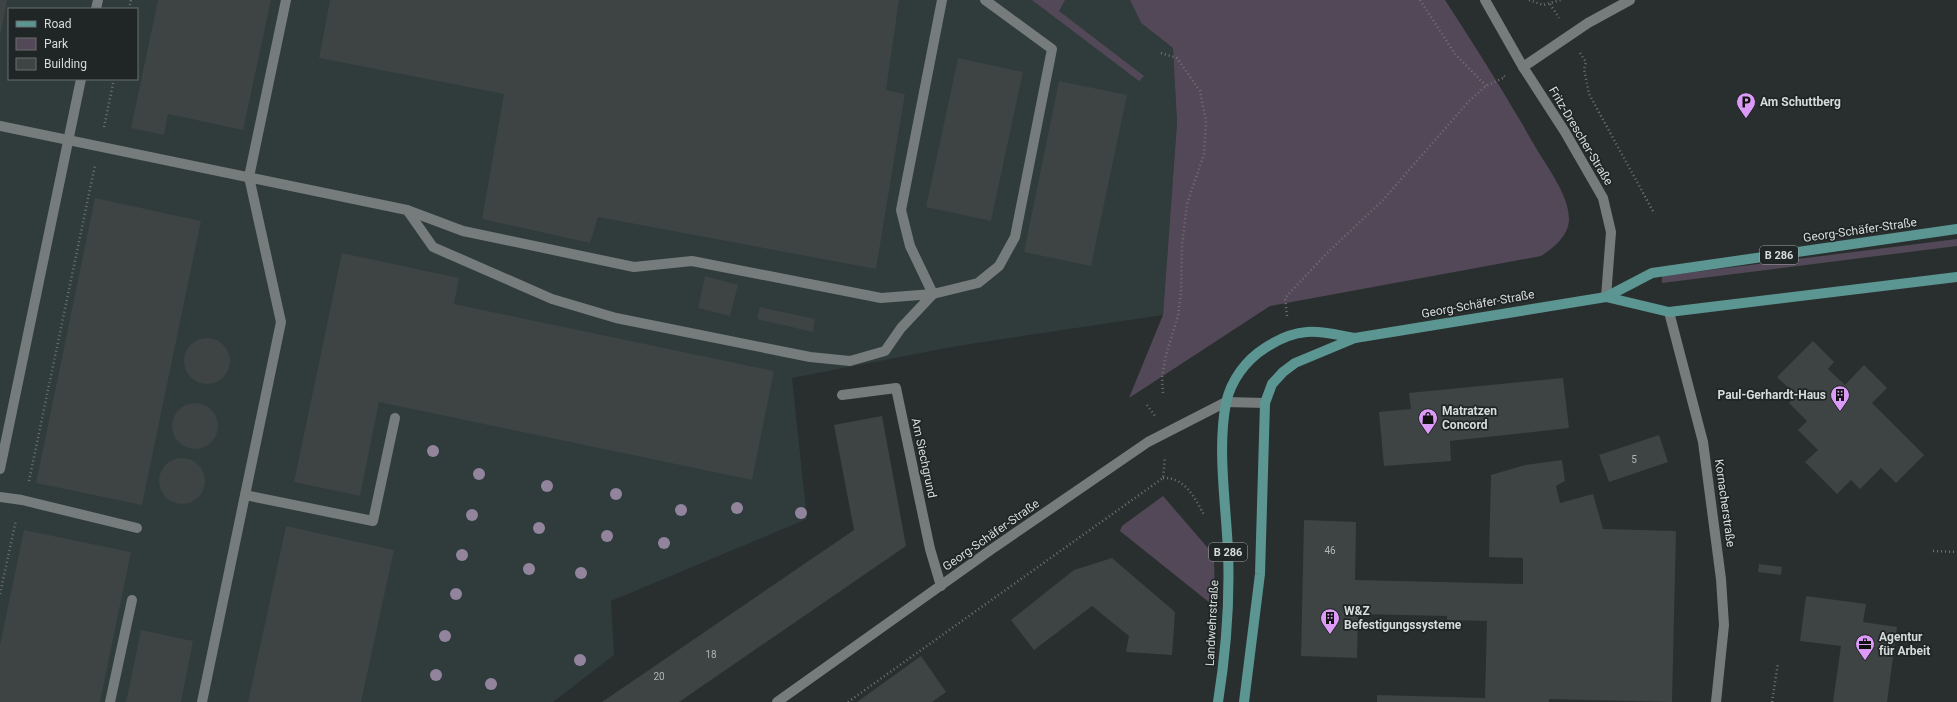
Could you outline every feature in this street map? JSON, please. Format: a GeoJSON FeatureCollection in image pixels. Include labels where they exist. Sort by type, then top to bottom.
{"type":"FeatureCollection","features":[{"type":"Feature","properties":{"kind":"main road","name":"Georg-Schäfer-Straße"},"geometry":{"type":"LineString","coordinates":[[1265,403],[1272,384],[1283,372],[1295,363],[1355,338],[1606,297],[1652,273],[1957,229]]}},
{"type":"Feature","properties":{"kind":"main road","name":"Georg-Schäfer-Straße"},"geometry":{"type":"LineString","coordinates":[[1606,297],[1669,312],[1957,277]]}},
{"type":"Feature","properties":{"kind":"main road","name":"Georg-Schäfer-Straße"},"geometry":{"type":"LineString","coordinates":[[1226,402],[1238,373],[1253,355],[1277,340],[1308,331],[1355,338]]}},
{"type":"Feature","properties":{"kind":"main road","name":"Landwehrstraße"},"geometry":{"type":"LineString","coordinates":[[1218,702],[1223,670],[1228,610],[1228,553],[1223,458],[1226,402]]}},
{"type":"Feature","properties":{"kind":"main road","name":"B 286"},"geometry":{"type":"LineString","coordinates":[[1244,702],[1260,574],[1265,403]]}},
{"type":"Feature","properties":{"kind":"street"},"geometry":{"type":"LineString","coordinates":[[202,702],[281,322],[249,177],[286,0]]}},
{"type":"Feature","properties":{"kind":"street"},"geometry":{"type":"LineString","coordinates":[[933,294],[910,246],[901,210],[942,0]]}},
{"type":"Feature","properties":{"kind":"street"},"geometry":{"type":"LineString","coordinates":[[0,126],[407,210],[464,231],[567,254],[634,266],[692,261],[882,298],[933,294],[978,283],[999,266],[1015,237],[1052,49],[985,0]]}},
{"type":"Feature","properties":{"kind":"street","name":"Fritz-Drescher-Straße"},"geometry":{"type":"LineString","coordinates":[[1485,0],[1523,67],[1565,132],[1603,198],[1611,232],[1606,297]]}},
{"type":"Feature","properties":{"kind":"street"},"geometry":{"type":"LineString","coordinates":[[1523,67],[1588,23],[1630,0]]}},
{"type":"Feature","properties":{"kind":"street"},"geometry":{"type":"LineString","coordinates":[[0,469],[81,80]]}},
{"type":"Feature","properties":{"kind":"street"},"geometry":{"type":"LineString","coordinates":[[407,210],[433,247],[552,299],[616,318],[810,357],[850,361],[884,351],[900,328],[933,294]]}},
{"type":"Feature","properties":{"kind":"street","name":"Kornacherstraße"},"geometry":{"type":"LineString","coordinates":[[1669,312],[1703,442],[1721,579],[1724,625],[1716,702]]}},
{"type":"Feature","properties":{"kind":"street","name":"Am Siechgrund"},"geometry":{"type":"LineString","coordinates":[[842,395],[896,388],[930,550],[941,586]]}},
{"type":"Feature","properties":{"kind":"street","name":"Georg-Schäfer-Straße"},"geometry":{"type":"LineString","coordinates":[[777,702],[1148,442],[1226,402],[1265,403]]}},
{"type":"Feature","properties":{"kind":"street"},"geometry":{"type":"LineString","coordinates":[[245,495],[373,521],[395,418]]}},
{"type":"Feature","properties":{"kind":"street"},"geometry":{"type":"LineString","coordinates":[[0,497],[22,500],[137,528]]}},
{"type":"Feature","properties":{"kind":"street"},"geometry":{"type":"LineString","coordinates":[[110,702],[132,600]]}},
{"type":"Feature","properties":{"kind":"path"},"geometry":{"type":"LineString","coordinates":[[1420,0],[1455,54],[1486,86]]}},
{"type":"Feature","properties":{"kind":"path"},"geometry":{"type":"LineString","coordinates":[[1529,0],[1543,5],[1561,0]]}},
{"type":"Feature","properties":{"kind":"path"},"geometry":{"type":"LineString","coordinates":[[1550,4],[1586,62],[1584,69],[1590,94],[1654,213]]}},
{"type":"Feature","properties":{"kind":"path"},"geometry":{"type":"LineString","coordinates":[[1161,53],[1177,58],[1200,91],[1206,121],[1204,154],[1187,204],[1182,246],[1181,292],[1178,316],[1166,355],[1162,377],[1163,394]]}},
{"type":"Feature","properties":{"kind":"path"},"geometry":{"type":"LineString","coordinates":[[1287,316],[1285,298],[1327,253],[1383,200],[1469,101],[1486,86],[1505,77]]}},
{"type":"Feature","properties":{"kind":"path"},"geometry":{"type":"LineString","coordinates":[[0,594],[17,513],[29,481],[114,80]]}},
{"type":"Feature","properties":{"kind":"path"},"geometry":{"type":"LineString","coordinates":[[848,702],[1162,478],[1168,432],[1147,405]]}},
{"type":"Feature","properties":{"kind":"path"},"geometry":{"type":"LineString","coordinates":[[1933,550],[1957,552]]}},
{"type":"Feature","properties":{"kind":"path"},"geometry":{"type":"LineString","coordinates":[[1772,702],[1778,663]]}},
{"type":"Feature","properties":{"kind":"shaded area"},"geometry":{"type":"Polygon","coordinates":[[[0,0],[1130,0],[1141,23],[1173,48],[1177,123],[1163,315],[957,346],[792,378],[807,519],[611,601],[614,655],[553,702],[0,702],[0,0]]]}},
{"type":"Feature","properties":{"kind":"green space"},"geometry":{"type":"Polygon","coordinates":[[[1032,0],[1065,0],[1059,11],[1144,76],[1139,81],[1032,0]]]}},
{"type":"Feature","properties":{"kind":"green space"},"geometry":{"type":"Polygon","coordinates":[[[1130,0],[1445,0],[1492,73],[1557,182],[1568,210],[1569,219],[1564,236],[1556,245],[1541,256],[1270,306],[1129,398],[1163,315],[1177,123],[1173,48],[1141,23],[1130,0]]]}},
{"type":"Feature","properties":{"kind":"green space"},"geometry":{"type":"Polygon","coordinates":[[[1957,239],[1957,246],[1662,283],[1662,276],[1957,239]]]}},
{"type":"Feature","properties":{"kind":"green space"},"geometry":{"type":"Polygon","coordinates":[[[1163,496],[1214,555],[1215,607],[1120,531],[1122,526],[1163,496]]]}},
{"type":"Feature","properties":{"kind":"building"},"geometry":{"type":"Polygon","coordinates":[[[0,0],[7,0],[1,33],[0,33],[0,0]]]}},
{"type":"Feature","properties":{"kind":"building"},"geometry":{"type":"Polygon","coordinates":[[[158,0],[271,0],[243,130],[168,114],[164,135],[131,128],[158,0]]]}},
{"type":"Feature","properties":{"kind":"building"},"geometry":{"type":"Polygon","coordinates":[[[330,0],[899,0],[886,90],[905,94],[876,269],[598,217],[590,243],[482,219],[504,94],[319,58],[330,0]]]}},
{"type":"Feature","properties":{"kind":"building"},"geometry":{"type":"Polygon","coordinates":[[[958,58],[1023,72],[991,221],[926,207],[958,58]]]}},
{"type":"Feature","properties":{"kind":"building"},"geometry":{"type":"Polygon","coordinates":[[[1059,81],[1127,95],[1091,266],[1024,252],[1059,81]]]}},
{"type":"Feature","properties":{"kind":"building"},"geometry":{"type":"Polygon","coordinates":[[[95,198],[201,221],[142,505],[36,483],[95,198]]]}},
{"type":"Feature","properties":{"kind":"building"},"geometry":{"type":"Polygon","coordinates":[[[342,253],[459,278],[454,304],[774,371],[752,480],[379,402],[360,496],[294,482],[342,253]]]}},
{"type":"Feature","properties":{"kind":"building"},"geometry":{"type":"Polygon","coordinates":[[[705,276],[738,285],[730,316],[698,308],[705,276]]]}},
{"type":"Feature","properties":{"kind":"building"},"geometry":{"type":"Polygon","coordinates":[[[760,307],[815,319],[813,332],[757,319],[760,307]]]}},
{"type":"Feature","properties":{"kind":"building"},"geometry":{"type":"Polygon","coordinates":[[[212,338],[224,344],[229,352],[229,370],[224,378],[216,383],[202,384],[190,378],[185,370],[184,356],[190,344],[198,339],[212,338]]]}},
{"type":"Feature","properties":{"kind":"building","name":"Paul-Gerhardt-Haus"},"geometry":{"type":"Polygon","coordinates":[[[1813,341],[1834,362],[1828,369],[1845,385],[1864,365],[1887,388],[1872,403],[1924,455],[1896,483],[1881,468],[1860,489],[1851,480],[1837,494],[1805,462],[1818,450],[1798,430],[1807,421],[1789,403],[1796,395],[1777,377],[1813,341]]]}},
{"type":"Feature","properties":{"kind":"building"},"geometry":{"type":"Polygon","coordinates":[[[1563,378],[1569,428],[1450,441],[1451,461],[1384,466],[1379,412],[1411,409],[1409,393],[1563,378]]]}},
{"type":"Feature","properties":{"kind":"building"},"geometry":{"type":"Polygon","coordinates":[[[200,403],[212,409],[217,417],[217,435],[212,443],[204,448],[190,449],[178,443],[173,435],[172,421],[178,409],[186,404],[200,403]]]}},
{"type":"Feature","properties":{"kind":"building"},"geometry":{"type":"Polygon","coordinates":[[[882,416],[906,546],[679,702],[602,702],[854,530],[834,425],[882,416]]]}},
{"type":"Feature","properties":{"kind":"building"},"geometry":{"type":"Polygon","coordinates":[[[1659,435],[1668,462],[1609,482],[1599,455],[1659,435]]]}},
{"type":"Feature","properties":{"kind":"building"},"geometry":{"type":"Polygon","coordinates":[[[187,458],[199,464],[204,472],[204,490],[199,498],[191,503],[177,504],[165,498],[160,490],[159,476],[165,464],[173,459],[187,458]]]}},
{"type":"Feature","properties":{"kind":"building"},"geometry":{"type":"Polygon","coordinates":[[[1562,460],[1565,481],[1556,486],[1560,503],[1593,494],[1603,529],[1676,531],[1672,702],[1549,699],[1549,702],[1377,702],[1377,695],[1485,698],[1487,621],[1447,620],[1447,616],[1358,614],[1357,658],[1301,656],[1304,520],[1356,522],[1355,580],[1523,584],[1523,558],[1489,557],[1491,475],[1525,465],[1562,460]]]}},
{"type":"Feature","properties":{"kind":"building"},"geometry":{"type":"Polygon","coordinates":[[[286,526],[394,550],[361,702],[248,702],[286,526]]]}},
{"type":"Feature","properties":{"kind":"building"},"geometry":{"type":"Polygon","coordinates":[[[24,530],[131,552],[100,702],[0,702],[0,645],[24,530]]]}},
{"type":"Feature","properties":{"kind":"building"},"geometry":{"type":"Polygon","coordinates":[[[1112,558],[1175,612],[1172,655],[1126,652],[1129,636],[1092,606],[1034,650],[1011,620],[1074,570],[1112,558]]]}},
{"type":"Feature","properties":{"kind":"building"},"geometry":{"type":"Polygon","coordinates":[[[1759,564],[1782,567],[1781,575],[1758,572],[1759,564]]]}},
{"type":"Feature","properties":{"kind":"building","name":"Agentur für Arbeit"},"geometry":{"type":"Polygon","coordinates":[[[1806,596],[1866,604],[1863,622],[1897,627],[1887,702],[1833,702],[1841,646],[1800,641],[1806,596]]]}},
{"type":"Feature","properties":{"kind":"building"},"geometry":{"type":"Polygon","coordinates":[[[141,630],[193,641],[181,702],[126,702],[141,630]]]}},
{"type":"Feature","properties":{"kind":"building"},"geometry":{"type":"Polygon","coordinates":[[[921,656],[946,692],[932,702],[857,702],[921,656]]]}},
{"type":"Feature","properties":{"kind":"place","name":"Am Schuttberg"},"geometry":{"type":"Point","coordinates":[1746,119]}},
{"type":"Feature","properties":{"kind":"place","name":"Paul-Gerhardt-Haus"},"geometry":{"type":"Point","coordinates":[1840,412]}},
{"type":"Feature","properties":{"kind":"place","name":"Matratzen Concord"},"geometry":{"type":"Point","coordinates":[1428,435]}},
{"type":"Feature","properties":{"kind":"place","name":"W&Z Befestigungssysteme"},"geometry":{"type":"Point","coordinates":[1330,635]}},
{"type":"Feature","properties":{"kind":"place","name":"Agentur für Arbeit"},"geometry":{"type":"Point","coordinates":[1865,661]}}]}
